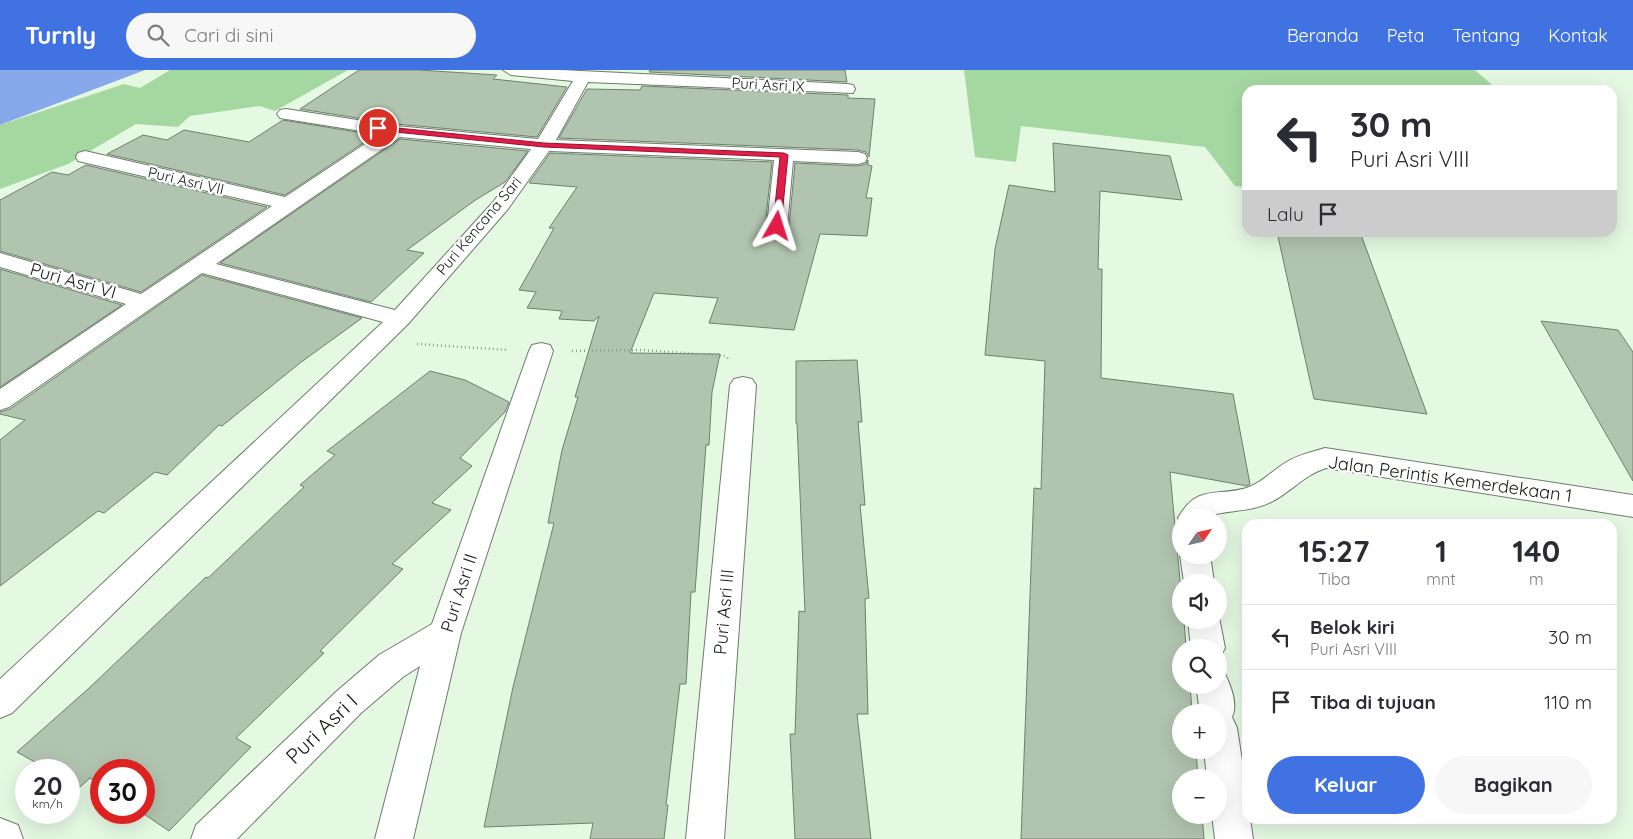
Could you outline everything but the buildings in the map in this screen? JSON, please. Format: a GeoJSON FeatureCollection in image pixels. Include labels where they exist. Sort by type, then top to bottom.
{"type":"FeatureCollection","features":[{"type":"Feature","properties":{"kind":"street","name":"Puri Asri IX"},"geometry":{"type":"LineString","coordinates":[[511,70],[583,77],[847,89]]}},
{"type":"Feature","properties":{"kind":"street","name":"Puri Kencana Sari"},"geometry":{"type":"LineString","coordinates":[[0,702],[400,319],[501,205],[544,145],[583,77]]}},
{"type":"Feature","properties":{"kind":"street"},"geometry":{"type":"LineString","coordinates":[[286,114],[396,131],[544,145],[858,158]]}},
{"type":"Feature","properties":{"kind":"street"},"geometry":{"type":"LineString","coordinates":[[0,401],[396,131]]}},
{"type":"Feature","properties":{"kind":"street"},"geometry":{"type":"LineString","coordinates":[[777,226],[784,155]]}},
{"type":"Feature","properties":{"kind":"street","name":"Puri Asri VII"},"geometry":{"type":"LineString","coordinates":[[85,157],[287,204]]}},
{"type":"Feature","properties":{"kind":"street","name":"Puri Asri VI"},"geometry":{"type":"LineString","coordinates":[[0,260],[146,303]]}},
{"type":"Feature","properties":{"kind":"street"},"geometry":{"type":"LineString","coordinates":[[200,266],[400,319]]}},
{"type":"Feature","properties":{"kind":"street","name":"Puri Asri II"},"geometry":{"type":"LineString","coordinates":[[394,839],[445,633],[541,351]]}},
{"type":"Feature","properties":{"kind":"street","name":"Puri Asri III"},"geometry":{"type":"LineString","coordinates":[[705,839],[743,385]]}},
{"type":"Feature","properties":{"kind":"street","name":"Jalan Perintis Kemerdekaan 1"},"geometry":{"type":"LineString","coordinates":[[1199,509],[1204,506],[1251,498],[1272,490],[1290,473],[1326,458],[1633,506]]}},
{"type":"Feature","properties":{"kind":"street","name":"Puri Asri I"},"geometry":{"type":"LineString","coordinates":[[210,839],[349,702],[391,666],[445,633]]}},
{"type":"Feature","properties":{"kind":"street"},"geometry":{"type":"LineString","coordinates":[[1223,759],[1234,839]]}},
{"type":"Feature","properties":{"kind":"street"},"geometry":{"type":"LineString","coordinates":[[0,837],[4,839]]}},
{"type":"Feature","properties":{"kind":"green space"},"geometry":{"type":"Polygon","coordinates":[[[170,70],[348,70],[275,111],[260,106],[190,116],[178,127],[136,124],[68,164],[0,189],[0,125],[124,84],[140,88],[170,70]]]}},
{"type":"Feature","properties":{"kind":"green space"},"geometry":{"type":"Polygon","coordinates":[[[964,70],[1475,70],[1492,85],[1242,85],[1242,187],[1235,186],[1205,147],[1021,126],[1016,162],[975,157],[964,70]]]}},
{"type":"Feature","properties":{"kind":"water"},"geometry":{"type":"Polygon","coordinates":[[[0,70],[145,70],[0,125],[0,70]]]}},
{"type":"Feature","properties":{"kind":"route"},"geometry":{"type":"LineString","coordinates":[[378,128],[544,145],[784,155],[777,226]]}}]}
